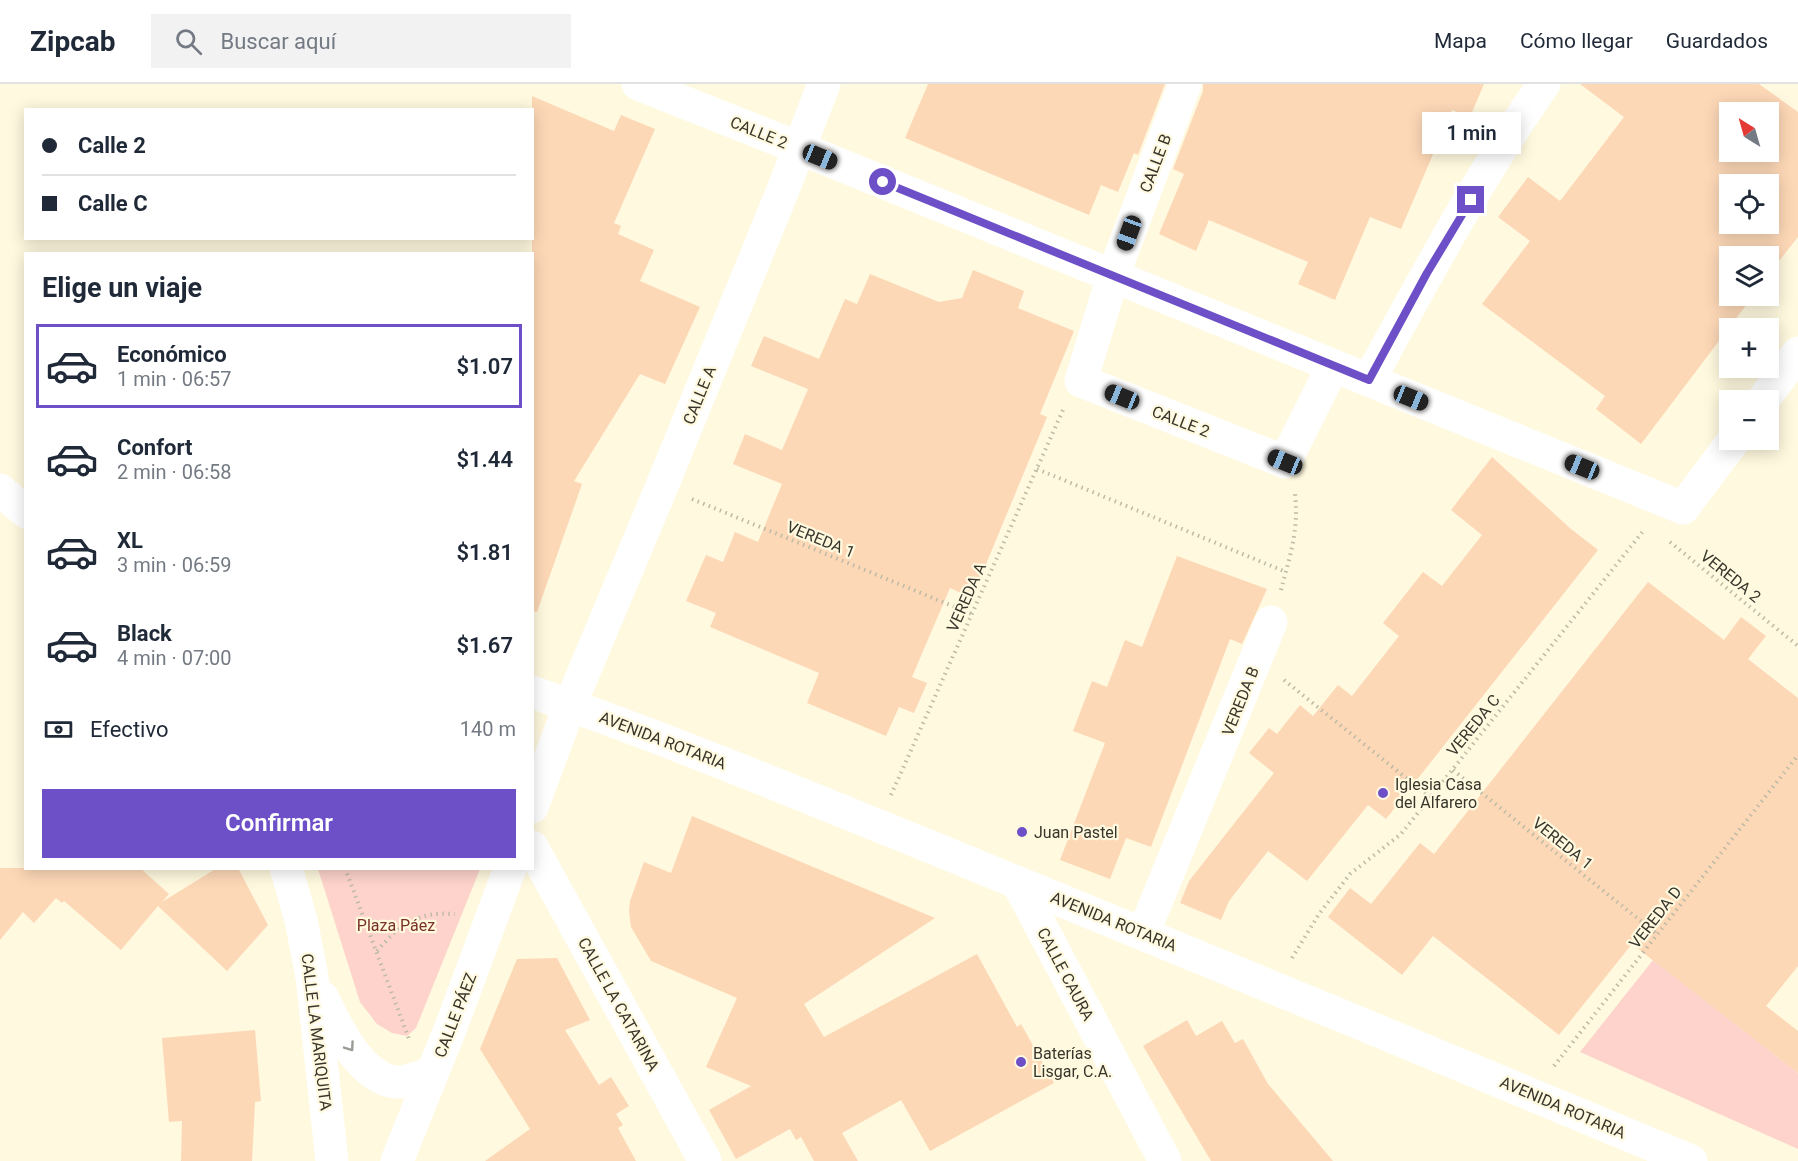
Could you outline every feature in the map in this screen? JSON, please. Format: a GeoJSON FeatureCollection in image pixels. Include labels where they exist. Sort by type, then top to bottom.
{"type":"FeatureCollection","features":[{"type":"Feature","properties":{"kind":"street","name":"CALLE 2"},"geometry":{"type":"LineString","coordinates":[[638,84],[1369,380],[1666,512]]}},
{"type":"Feature","properties":{"kind":"street","name":"CALLE A"},"geometry":{"type":"LineString","coordinates":[[570,705],[662,486],[824,84]]}},
{"type":"Feature","properties":{"kind":"street","name":"CALLE B"},"geometry":{"type":"LineString","coordinates":[[1113,276],[1185,84]]}},
{"type":"Feature","properties":{"kind":"street"},"geometry":{"type":"LineString","coordinates":[[1369,380],[1427,273],[1519,119],[1544,84]]}},
{"type":"Feature","properties":{"kind":"street"},"geometry":{"type":"LineString","coordinates":[[1081,381],[1113,276]]}},
{"type":"Feature","properties":{"kind":"street"},"geometry":{"type":"LineString","coordinates":[[1770,390],[1798,353]]}},
{"type":"Feature","properties":{"kind":"street"},"geometry":{"type":"LineString","coordinates":[[1285,462],[1333,366]]}},
{"type":"Feature","properties":{"kind":"street","name":"CALLE 2"},"geometry":{"type":"LineString","coordinates":[[1081,381],[1285,462]]}},
{"type":"Feature","properties":{"kind":"street"},"geometry":{"type":"LineString","coordinates":[[1666,512],[1725,450]]}},
{"type":"Feature","properties":{"kind":"street"},"geometry":{"type":"LineString","coordinates":[[0,490],[24,510]]}},
{"type":"Feature","properties":{"kind":"street","name":"VEREDA B"},"geometry":{"type":"LineString","coordinates":[[1143,934],[1271,622]]}},
{"type":"Feature","properties":{"kind":"street","name":"AVENIDA ROTARIA"},"geometry":{"type":"LineString","coordinates":[[534,693],[640,730],[877,825],[1275,987],[1691,1161]]}},
{"type":"Feature","properties":{"kind":"street"},"geometry":{"type":"LineString","coordinates":[[534,802],[570,705]]}},
{"type":"Feature","properties":{"kind":"street","name":"CALLE LA CATARINA"},"geometry":{"type":"LineString","coordinates":[[534,851],[705,1161]]}},
{"type":"Feature","properties":{"kind":"street","name":"CALLE LA MARIQUITA"},"geometry":{"type":"LineString","coordinates":[[287,870],[312,977],[332,1161]]}},
{"type":"Feature","properties":{"kind":"street","name":"CALLE PÁEZ"},"geometry":{"type":"LineString","coordinates":[[397,1161],[509,870]]}},
{"type":"Feature","properties":{"kind":"street","name":"CALLE CAURA"},"geometry":{"type":"LineString","coordinates":[[1018,883],[1165,1161]]}},
{"type":"Feature","properties":{"kind":"street"},"geometry":{"type":"LineString","coordinates":[[312,977],[347,1044],[359,1060],[385,1079],[398,1082],[432,1073]]}},
{"type":"Feature","properties":{"kind":"path","name":"VEREDA A"},"geometry":{"type":"LineString","coordinates":[[877,825],[1066,404],[1081,381]]}},
{"type":"Feature","properties":{"kind":"path"},"geometry":{"type":"LineString","coordinates":[[1271,622],[1295,537],[1298,515],[1294,485],[1285,462]]}},
{"type":"Feature","properties":{"kind":"path"},"geometry":{"type":"LineString","coordinates":[[1037,469],[1286,572]]}},
{"type":"Feature","properties":{"kind":"path","name":"VEREDA 1"},"geometry":{"type":"LineString","coordinates":[[662,486],[972,614]]}},
{"type":"Feature","properties":{"kind":"path","name":"VEREDA 2"},"geometry":{"type":"LineString","coordinates":[[1666,512],[1798,646]]}},
{"type":"Feature","properties":{"kind":"path","name":"VEREDA C"},"geometry":{"type":"LineString","coordinates":[[1275,987],[1318,914],[1350,874],[1401,834],[1666,512]]}},
{"type":"Feature","properties":{"kind":"path"},"geometry":{"type":"LineString","coordinates":[[1257,658],[1431,798]]}},
{"type":"Feature","properties":{"kind":"path","name":"VEREDA D"},"geometry":{"type":"LineString","coordinates":[[1531,1094],[1798,755]]}},
{"type":"Feature","properties":{"kind":"path","name":"VEREDA 1"},"geometry":{"type":"LineString","coordinates":[[1453,770],[1657,934]]}},
{"type":"Feature","properties":{"kind":"path"},"geometry":{"type":"LineString","coordinates":[[346,870],[407,1036],[432,1073]]}},
{"type":"Feature","properties":{"kind":"path"},"geometry":{"type":"LineString","coordinates":[[376,952],[388,937],[406,923],[431,914],[461,915],[490,922]]}},
{"type":"Feature","properties":{"kind":"green space","name":"Plaza Páez"},"geometry":{"type":"Polygon","coordinates":[[[318,870],[480,870],[416,1028],[407,1036],[392,1033],[377,1024],[360,1002],[318,870]]]}},
{"type":"Feature","properties":{"kind":"green space"},"geometry":{"type":"Polygon","coordinates":[[[1653,960],[1798,1073],[1798,1149],[1580,1052],[1653,960]]]}},
{"type":"Feature","properties":{"kind":"building"},"geometry":{"type":"Polygon","coordinates":[[[928,84],[1165,84],[1138,155],[1134,153],[1118,192],[1101,185],[1089,215],[905,138],[928,84]]]}},
{"type":"Feature","properties":{"kind":"building"},"geometry":{"type":"Polygon","coordinates":[[[1203,84],[1484,84],[1470,117],[1452,110],[1401,229],[1370,217],[1335,300],[1298,284],[1308,262],[1209,220],[1196,251],[1159,234],[1184,174],[1173,169],[1203,91],[1203,84]]]}},
{"type":"Feature","properties":{"kind":"building"},"geometry":{"type":"Polygon","coordinates":[[[1580,84],[1759,84],[1798,112],[1798,237],[1779,261],[1779,246],[1719,246],[1719,306],[1745,306],[1736,318],[1719,318],[1719,341],[1641,444],[1596,409],[1605,396],[1482,304],[1530,241],[1498,217],[1528,177],[1560,201],[1624,117],[1580,84]]]}},
{"type":"Feature","properties":{"kind":"building"},"geometry":{"type":"Polygon","coordinates":[[[532,96],[614,131],[621,115],[655,129],[614,223],[621,226],[618,234],[654,250],[640,281],[700,307],[665,384],[640,374],[574,481],[582,484],[537,612],[534,611],[534,252],[532,252],[532,240],[534,240],[534,108],[532,108],[532,96]]]}},
{"type":"Feature","properties":{"kind":"building"},"geometry":{"type":"Polygon","coordinates":[[[973,270],[1024,291],[1018,308],[1074,331],[1040,414],[1047,417],[972,598],[950,588],[912,677],[927,683],[914,713],[899,707],[886,736],[807,703],[819,673],[710,627],[716,613],[686,601],[706,555],[723,562],[735,532],[758,542],[782,484],[733,464],[745,434],[782,450],[808,389],[751,366],[764,336],[819,359],[845,299],[857,304],[870,274],[939,302],[962,298],[973,270]]]}},
{"type":"Feature","properties":{"kind":"building"},"geometry":{"type":"Polygon","coordinates":[[[1492,457],[1571,529],[1598,550],[1386,819],[1368,805],[1307,881],[1268,851],[1229,901],[1221,920],[1180,903],[1189,881],[1274,773],[1249,753],[1269,728],[1277,734],[1300,705],[1313,716],[1338,685],[1352,696],[1399,636],[1383,623],[1423,572],[1442,586],[1482,535],[1451,510],[1492,457]]]}},
{"type":"Feature","properties":{"kind":"building"},"geometry":{"type":"Polygon","coordinates":[[[1177,556],[1267,589],[1242,644],[1230,639],[1151,847],[1126,838],[1110,879],[1060,860],[1105,743],[1073,731],[1092,681],[1107,687],[1125,640],[1142,647],[1177,556]]]}},
{"type":"Feature","properties":{"kind":"building"},"geometry":{"type":"Polygon","coordinates":[[[1648,582],[1724,640],[1741,617],[1766,636],[1748,659],[1798,698],[1798,966],[1766,1006],[1798,1031],[1798,1073],[1632,944],[1559,1035],[1433,936],[1402,975],[1328,917],[1350,888],[1371,904],[1420,843],[1434,854],[1648,582]]]}},
{"type":"Feature","properties":{"kind":"building"},"geometry":{"type":"Polygon","coordinates":[[[692,816],[935,918],[804,1004],[824,1037],[977,954],[1017,1027],[1021,1024],[1054,1083],[930,1151],[901,1100],[842,1133],[858,1161],[814,1161],[801,1137],[796,1140],[790,1129],[736,1159],[709,1110],[751,1086],[706,1067],[737,998],[651,961],[631,927],[630,901],[644,862],[671,873],[692,816]]]}},
{"type":"Feature","properties":{"kind":"building"},"geometry":{"type":"Polygon","coordinates":[[[0,868],[142,870],[169,894],[162,902],[214,870],[239,870],[268,925],[227,971],[158,906],[121,950],[64,901],[62,903],[56,898],[34,923],[23,912],[0,940],[0,868]]]}},
{"type":"Feature","properties":{"kind":"building"},"geometry":{"type":"Polygon","coordinates":[[[557,958],[590,1020],[565,1030],[599,1085],[611,1077],[629,1106],[616,1114],[623,1125],[618,1128],[636,1161],[485,1161],[530,1129],[480,1049],[517,959],[557,958]]]}},
{"type":"Feature","properties":{"kind":"building"},"geometry":{"type":"Polygon","coordinates":[[[1187,1020],[1196,1036],[1222,1021],[1235,1043],[1243,1039],[1268,1084],[1333,1161],[1211,1161],[1143,1046],[1187,1020]]]}},
{"type":"Feature","properties":{"kind":"building"},"geometry":{"type":"Polygon","coordinates":[[[255,1030],[261,1101],[255,1102],[252,1161],[181,1161],[182,1121],[169,1122],[162,1038],[255,1030]]]}},
{"type":"Feature","properties":{"kind":"place","name":"Iglesia Casa del Alfarero"},"geometry":{"type":"Point","coordinates":[1383,793]}},
{"type":"Feature","properties":{"kind":"place","name":"Juan Pastel"},"geometry":{"type":"Point","coordinates":[1022,832]}},
{"type":"Feature","properties":{"kind":"place","name":"Baterías Lisgar, C.A."},"geometry":{"type":"Point","coordinates":[1021,1062]}},
{"type":"Feature","properties":{"kind":"route"},"geometry":{"type":"LineString","coordinates":[[883,182],[1369,380],[1427,273],[1471,200]]}}]}
